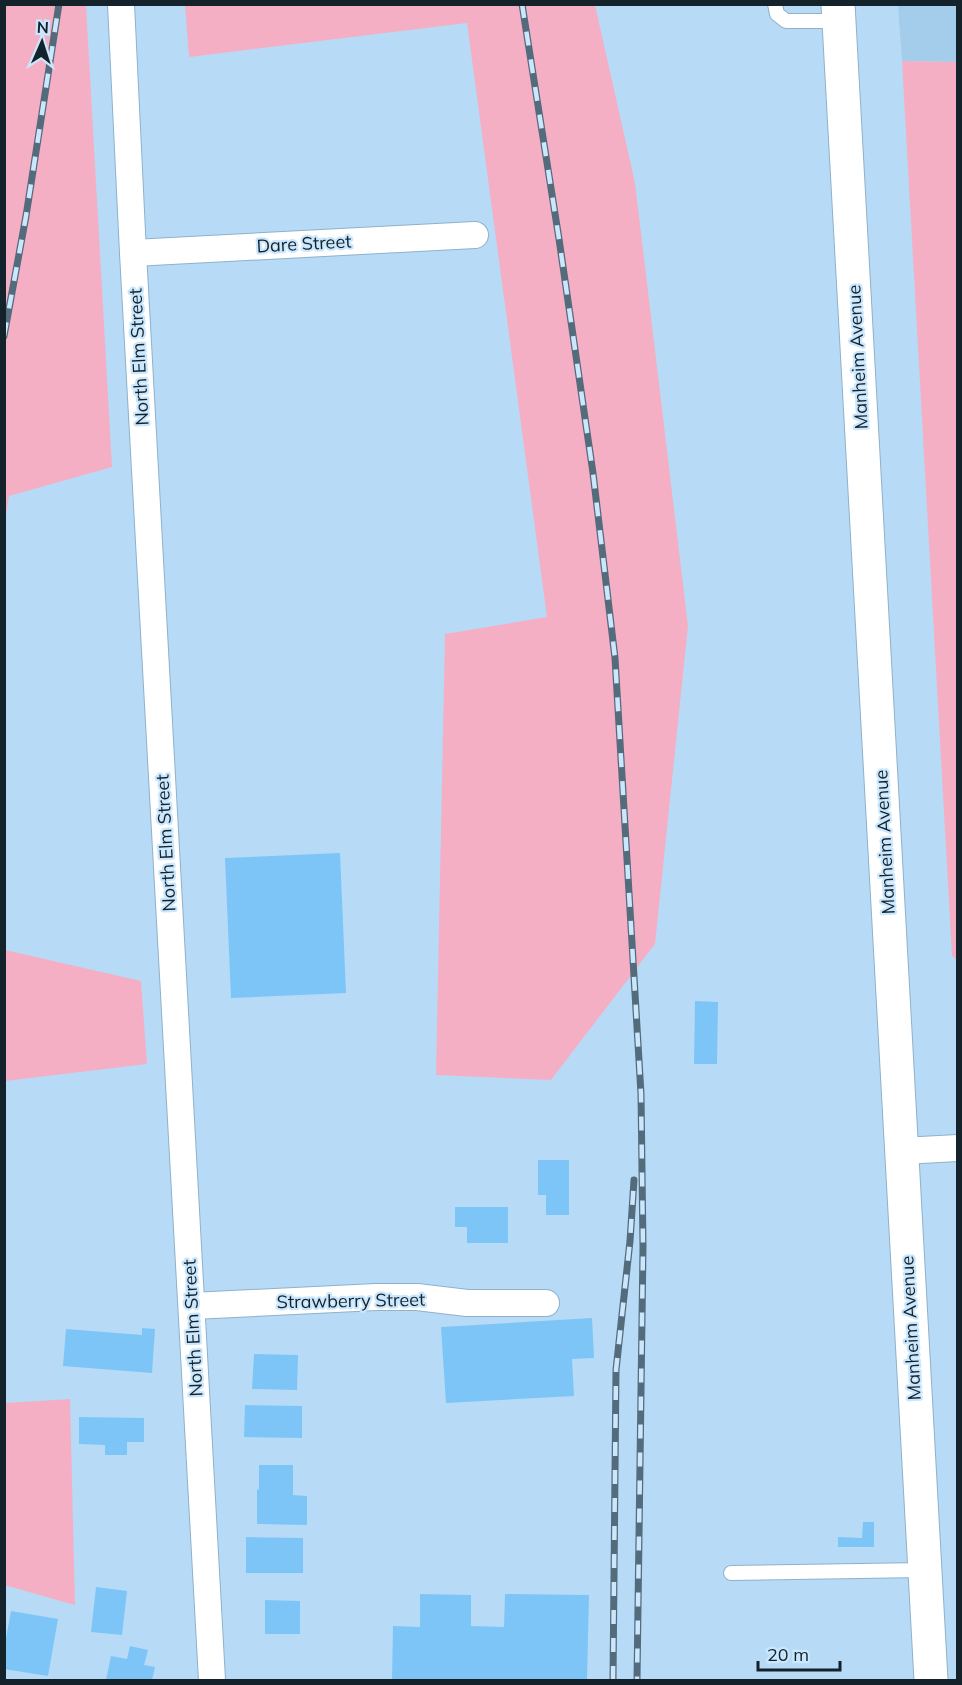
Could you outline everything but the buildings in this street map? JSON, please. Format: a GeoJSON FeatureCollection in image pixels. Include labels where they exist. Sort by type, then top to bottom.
{"type":"FeatureCollection","features":[{"type":"Feature","properties":{"kind":"street","name":"North Elm Street"},"geometry":{"type":"LineString","coordinates":[[121,4],[212,1680]]}},
{"type":"Feature","properties":{"kind":"street","name":"Manheim Avenue"},"geometry":{"type":"LineString","coordinates":[[838,13],[931,1680]]}},
{"type":"Feature","properties":{"kind":"street","name":"Dare Street"},"geometry":{"type":"LineString","coordinates":[[133,253],[475,235]]}},
{"type":"Feature","properties":{"kind":"street"},"geometry":{"type":"LineString","coordinates":[[902,1151],[957,1148]]}},
{"type":"Feature","properties":{"kind":"street","name":"Strawberry Street"},"geometry":{"type":"LineString","coordinates":[[192,1306],[386,1297],[417,1297],[467,1303],[546,1303]]}},
{"type":"Feature","properties":{"kind":"lane"},"geometry":{"type":"LineString","coordinates":[[775,4],[777,14],[786,21],[838,13]]}},
{"type":"Feature","properties":{"kind":"lane"},"geometry":{"type":"LineString","coordinates":[[731,1573],[924,1570]]}},
{"type":"Feature","properties":{"kind":"shaded area"},"geometry":{"type":"Polygon","coordinates":[[[5,4],[86,5],[112,467],[9,496],[5,521],[5,4]]]}},
{"type":"Feature","properties":{"kind":"shaded area"},"geometry":{"type":"Polygon","coordinates":[[[185,5],[595,5],[635,183],[688,626],[655,944],[551,1080],[436,1075],[445,634],[547,617],[467,23],[189,57],[185,5]]]}},
{"type":"Feature","properties":{"kind":"shaded area"},"geometry":{"type":"Polygon","coordinates":[[[898,5],[957,5],[957,62],[902,61],[898,5]]]}},
{"type":"Feature","properties":{"kind":"shaded area"},"geometry":{"type":"Polygon","coordinates":[[[902,61],[957,62],[957,960],[952,956],[902,61]]]}},
{"type":"Feature","properties":{"kind":"shaded area"},"geometry":{"type":"Polygon","coordinates":[[[5,950],[141,981],[147,1064],[5,1081],[5,950]]]}},
{"type":"Feature","properties":{"kind":"shaded area"},"geometry":{"type":"Polygon","coordinates":[[[70,1399],[75,1605],[4,1585],[5,1403],[70,1399]]]}},
{"type":"Feature","properties":{"kind":"railway"},"geometry":{"type":"LineString","coordinates":[[4,336],[26,216],[59,4]]}},
{"type":"Feature","properties":{"kind":"railway"},"geometry":{"type":"LineString","coordinates":[[522,4],[593,473],[615,658],[641,1094],[643,1247],[637,1680]]}},
{"type":"Feature","properties":{"kind":"railway"},"geometry":{"type":"LineString","coordinates":[[613,1680],[616,1370],[634,1180]]}}]}
